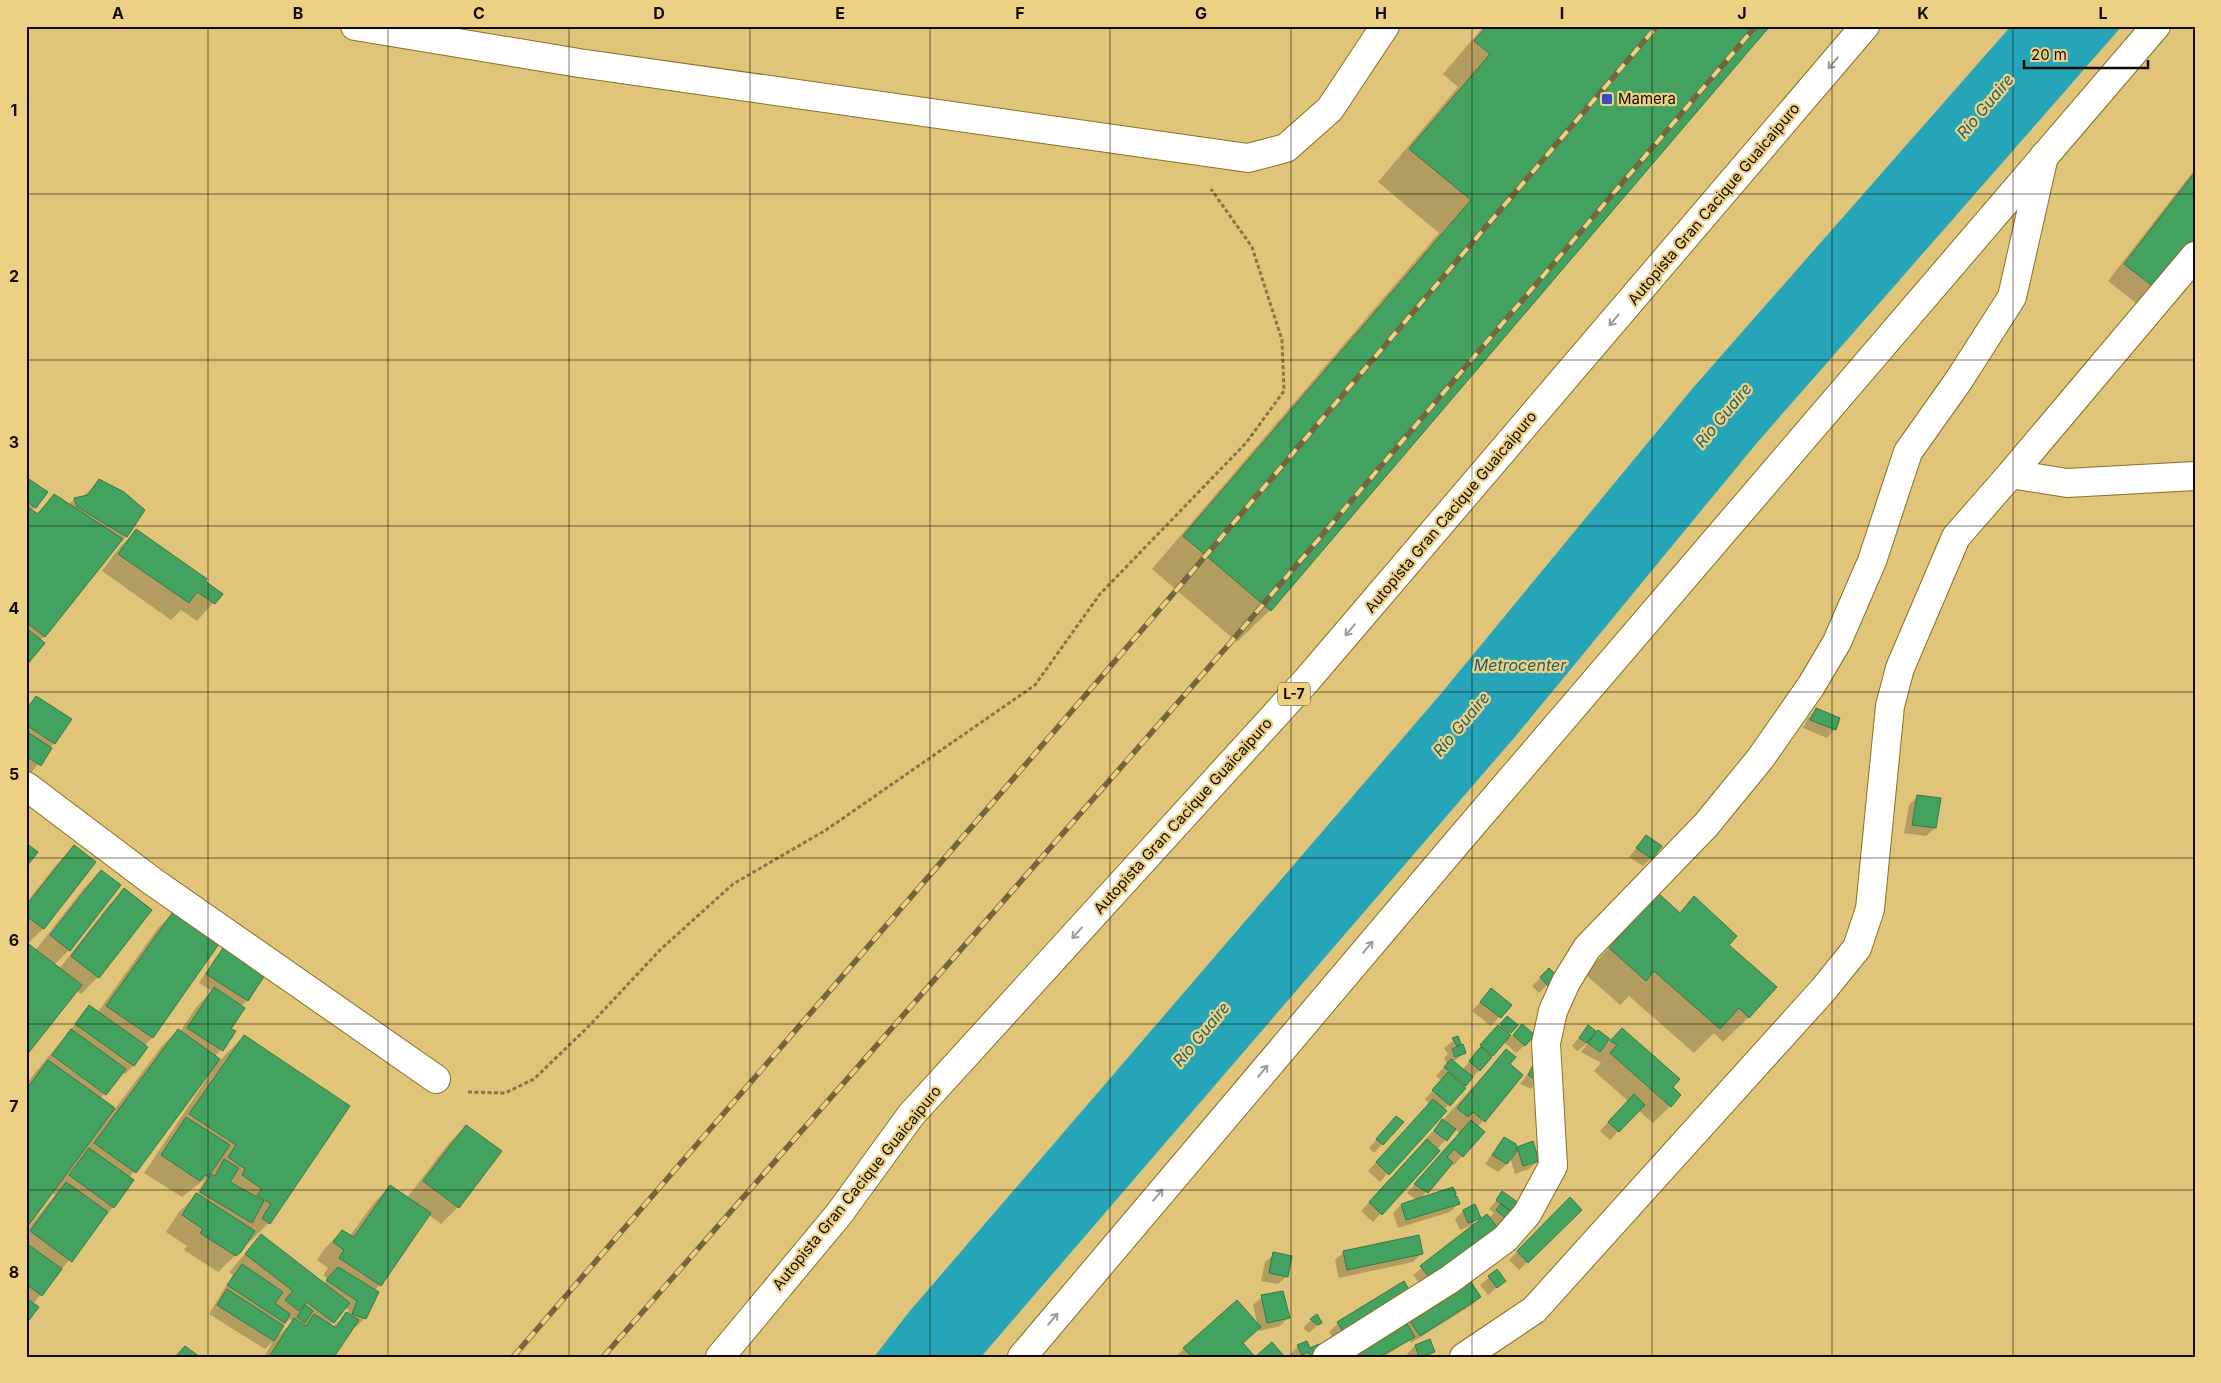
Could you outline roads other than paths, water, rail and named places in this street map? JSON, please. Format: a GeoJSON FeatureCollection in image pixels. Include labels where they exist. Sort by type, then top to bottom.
{"type":"FeatureCollection","features":[{"type":"Feature","properties":{"kind":"main road"},"geometry":{"type":"LineString","coordinates":[[356,26],[425,32],[579,63],[1248,158],[1286,148],[1330,110],[1385,26]]}},
{"type":"Feature","properties":{"kind":"main road","name":"Autopista Gran Cacique Guaicaipuro"},"geometry":{"type":"LineString","coordinates":[[720,1357],[839,1214],[911,1115],[1307,680],[1865,26]]}},
{"type":"Feature","properties":{"kind":"main road"},"geometry":{"type":"LineString","coordinates":[[1022,1357],[1466,831],[2156,26]]}},
{"type":"Feature","properties":{"kind":"main road"},"geometry":{"type":"LineString","coordinates":[[1327,1357],[1449,1280],[1505,1238],[1527,1214],[1553,1166],[1546,1043],[1553,1011],[1566,982],[1586,948],[1706,825],[1760,759],[1812,686],[1837,642],[1872,561],[1908,452],[2012,297],[2044,156]]}},
{"type":"Feature","properties":{"kind":"main road"},"geometry":{"type":"LineString","coordinates":[[1464,1357],[1534,1310],[1822,990],[1857,948],[1870,909],[1890,706],[1900,668],[1956,537],[2195,256]]}},
{"type":"Feature","properties":{"kind":"main road"},"geometry":{"type":"LineString","coordinates":[[2011,474],[2067,483],[2195,476]]}},
{"type":"Feature","properties":{"kind":"main road"},"geometry":{"type":"LineString","coordinates":[[26,786],[152,881],[436,1079]]}},
{"type":"Feature","properties":{"kind":"water","name":"Metrocenter"},"geometry":{"type":"Polygon","coordinates":[[[2011,26],[2122,26],[1756,444],[1519,732],[981,1357],[874,1357],[909,1312],[1439,696],[1692,389],[2011,26]]]}},
{"type":"Feature","properties":{"kind":"railway"},"geometry":{"type":"LineString","coordinates":[[513,1357],[1173,594],[1657,26]]}},
{"type":"Feature","properties":{"kind":"railway"},"geometry":{"type":"LineString","coordinates":[[603,1357],[1231,642],[1756,26]]}},
{"type":"Feature","properties":{"kind":"place","name":"Mamera"},"geometry":{"type":"Point","coordinates":[1607,99]}},
{"type":"Feature","properties":{"kind":"water label","name":"Río Guaire"},"geometry":{"type":"Point","coordinates":[1985,106]}},
{"type":"Feature","properties":{"kind":"water label","name":"Río Guaire"},"geometry":{"type":"Point","coordinates":[1723,415]}},
{"type":"Feature","properties":{"kind":"water label","name":"Río Guaire"},"geometry":{"type":"Point","coordinates":[1461,724]}},
{"type":"Feature","properties":{"kind":"water label","name":"Río Guaire"},"geometry":{"type":"Point","coordinates":[1201,1034]}}]}
